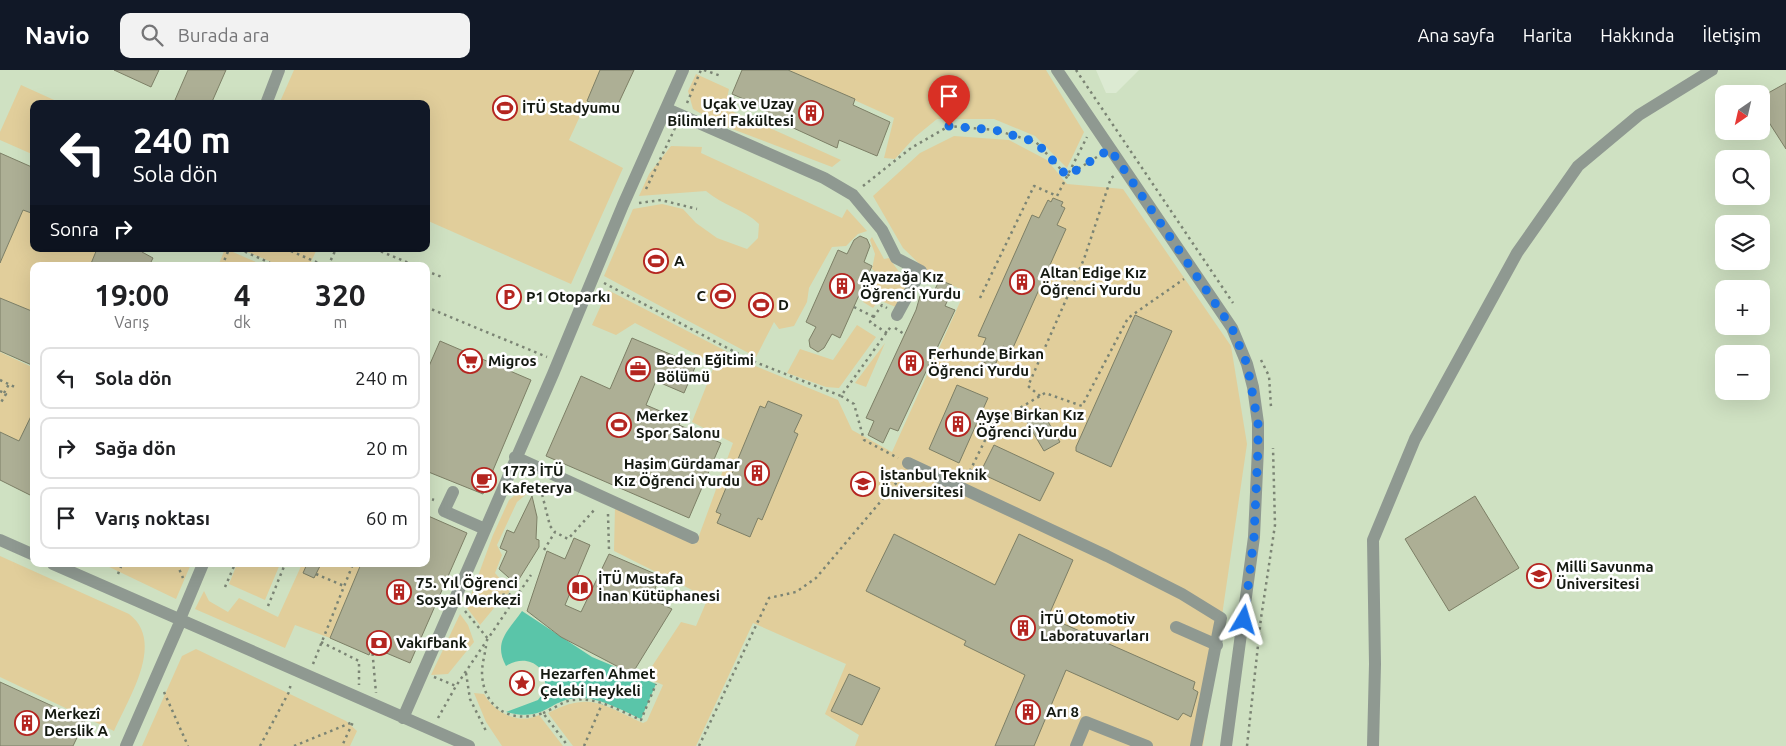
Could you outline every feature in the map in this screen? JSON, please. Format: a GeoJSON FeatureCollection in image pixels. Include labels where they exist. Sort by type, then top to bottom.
{"type":"FeatureCollection","features":[{"type":"Feature","properties":{"kind":"street"},"geometry":{"type":"LineString","coordinates":[[268,100],[279,70]]}},
{"type":"Feature","properties":{"kind":"street"},"geometry":{"type":"LineString","coordinates":[[403,718],[456,600],[515,457],[553,374],[622,205],[683,70]]}},
{"type":"Feature","properties":{"kind":"street"},"geometry":{"type":"LineString","coordinates":[[1057,70],[1232,328],[1247,364],[1258,423],[1254,537],[1226,746]]}},
{"type":"Feature","properties":{"kind":"street"},"geometry":{"type":"LineString","coordinates":[[1372,746],[1375,664],[1372,540],[1415,439],[1516,253],[1578,166],[1639,115],[1712,70]]}},
{"type":"Feature","properties":{"kind":"street"},"geometry":{"type":"LineString","coordinates":[[667,109],[824,178],[853,195],[882,230],[896,258],[921,270],[894,320]]}},
{"type":"Feature","properties":{"kind":"street"},"geometry":{"type":"LineString","coordinates":[[515,457],[693,538]]}},
{"type":"Feature","properties":{"kind":"street"},"geometry":{"type":"LineString","coordinates":[[905,469],[962,488],[1182,594],[1221,618],[1196,746]]}},
{"type":"Feature","properties":{"kind":"street"},"geometry":{"type":"LineString","coordinates":[[453,492],[444,511],[485,529]]}},
{"type":"Feature","properties":{"kind":"street"},"geometry":{"type":"LineString","coordinates":[[0,540],[30,553]]}},
{"type":"Feature","properties":{"kind":"street"},"geometry":{"type":"LineString","coordinates":[[59,567],[180,619],[295,672],[469,746]]}},
{"type":"Feature","properties":{"kind":"street"},"geometry":{"type":"LineString","coordinates":[[126,746],[202,567]]}},
{"type":"Feature","properties":{"kind":"street"},"geometry":{"type":"LineString","coordinates":[[1176,627],[1217,645]]}},
{"type":"Feature","properties":{"kind":"street"},"geometry":{"type":"LineString","coordinates":[[1076,746],[1086,722],[1147,746]]}},
{"type":"Feature","properties":{"kind":"path"},"geometry":{"type":"LineString","coordinates":[[636,211],[703,70],[721,76]]}},
{"type":"Feature","properties":{"kind":"path"},"geometry":{"type":"LineString","coordinates":[[1076,70],[1223,286],[1236,310]]}},
{"type":"Feature","properties":{"kind":"path"},"geometry":{"type":"LineString","coordinates":[[980,298],[1034,186],[1057,196],[1093,124]]}},
{"type":"Feature","properties":{"kind":"path"},"geometry":{"type":"LineString","coordinates":[[853,195],[911,148],[949,126],[995,130],[1036,142],[1067,176]]}},
{"type":"Feature","properties":{"kind":"path"},"geometry":{"type":"LineString","coordinates":[[1067,176],[1110,149]]}},
{"type":"Feature","properties":{"kind":"path"},"geometry":{"type":"LineString","coordinates":[[1040,396],[1028,386],[1084,259],[1111,178],[1123,169]]}},
{"type":"Feature","properties":{"kind":"path"},"geometry":{"type":"LineString","coordinates":[[622,205],[661,200],[697,209]]}},
{"type":"Feature","properties":{"kind":"path"},"geometry":{"type":"LineString","coordinates":[[245,252],[265,262]]}},
{"type":"Feature","properties":{"kind":"path"},"geometry":{"type":"LineString","coordinates":[[293,252],[317,262]]}},
{"type":"Feature","properties":{"kind":"path"},"geometry":{"type":"LineString","coordinates":[[382,252],[406,262]]}},
{"type":"Feature","properties":{"kind":"path"},"geometry":{"type":"LineString","coordinates":[[430,272],[442,277]]}},
{"type":"Feature","properties":{"kind":"path"},"geometry":{"type":"LineString","coordinates":[[962,488],[993,424],[1045,393],[1082,406],[1128,318],[1194,273]]}},
{"type":"Feature","properties":{"kind":"path"},"geometry":{"type":"LineString","coordinates":[[599,291],[603,282],[750,360],[841,396],[854,404],[864,440],[905,469],[816,578],[796,592],[769,598],[699,746]]}},
{"type":"Feature","properties":{"kind":"path"},"geometry":{"type":"LineString","coordinates":[[887,333],[870,322],[882,304],[904,334]]}},
{"type":"Feature","properties":{"kind":"path"},"geometry":{"type":"LineString","coordinates":[[854,307],[874,316]]}},
{"type":"Feature","properties":{"kind":"path"},"geometry":{"type":"LineString","coordinates":[[430,309],[548,358],[552,350]]}},
{"type":"Feature","properties":{"kind":"path"},"geometry":{"type":"LineString","coordinates":[[841,396],[887,333],[894,320]]}},
{"type":"Feature","properties":{"kind":"path"},"geometry":{"type":"LineString","coordinates":[[1257,352],[1269,376],[1271,416]]}},
{"type":"Feature","properties":{"kind":"path"},"geometry":{"type":"LineString","coordinates":[[0,380],[17,388]]}},
{"type":"Feature","properties":{"kind":"path"},"geometry":{"type":"LineString","coordinates":[[0,404],[9,384]]}},
{"type":"Feature","properties":{"kind":"path"},"geometry":{"type":"LineString","coordinates":[[0,391],[4,392]]}},
{"type":"Feature","properties":{"kind":"path"},"geometry":{"type":"LineString","coordinates":[[1247,746],[1261,618],[1275,525],[1272,446]]}},
{"type":"Feature","properties":{"kind":"path"},"geometry":{"type":"LineString","coordinates":[[535,466],[550,526],[555,532],[568,539],[606,498]]}},
{"type":"Feature","properties":{"kind":"path"},"geometry":{"type":"LineString","coordinates":[[606,498],[609,550]]}},
{"type":"Feature","properties":{"kind":"path"},"geometry":{"type":"LineString","coordinates":[[544,550],[555,532]]}},
{"type":"Feature","properties":{"kind":"path"},"geometry":{"type":"LineString","coordinates":[[118,574],[121,567]]}},
{"type":"Feature","properties":{"kind":"path"},"geometry":{"type":"LineString","coordinates":[[225,587],[234,567]]}},
{"type":"Feature","properties":{"kind":"path"},"geometry":{"type":"LineString","coordinates":[[268,606],[284,567]]}},
{"type":"Feature","properties":{"kind":"path"},"geometry":{"type":"LineString","coordinates":[[318,650],[353,567]]}},
{"type":"Feature","properties":{"kind":"path"},"geometry":{"type":"LineString","coordinates":[[316,574],[344,586]]}},
{"type":"Feature","properties":{"kind":"path"},"geometry":{"type":"LineString","coordinates":[[432,730],[456,686],[489,640],[531,575]]}},
{"type":"Feature","properties":{"kind":"path"},"geometry":{"type":"LineString","coordinates":[[456,600],[509,594],[516,599]]}},
{"type":"Feature","properties":{"kind":"path"},"geometry":{"type":"LineString","coordinates":[[456,600],[489,640]]}},
{"type":"Feature","properties":{"kind":"path"},"geometry":{"type":"LineString","coordinates":[[321,642],[359,661],[358,699]]}},
{"type":"Feature","properties":{"kind":"path"},"geometry":{"type":"LineString","coordinates":[[486,644],[482,673],[486,693],[496,707],[505,714],[529,718],[565,702],[581,699],[602,704],[641,720],[656,684]]}},
{"type":"Feature","properties":{"kind":"path"},"geometry":{"type":"LineString","coordinates":[[372,647],[378,708]]}},
{"type":"Feature","properties":{"kind":"path"},"geometry":{"type":"LineString","coordinates":[[260,746],[290,692],[295,672]]}},
{"type":"Feature","properties":{"kind":"path"},"geometry":{"type":"LineString","coordinates":[[423,672],[456,686]]}},
{"type":"Feature","properties":{"kind":"path"},"geometry":{"type":"LineString","coordinates":[[466,672],[470,699],[486,731]]}},
{"type":"Feature","properties":{"kind":"path"},"geometry":{"type":"LineString","coordinates":[[164,692],[188,746]]}},
{"type":"Feature","properties":{"kind":"path"},"geometry":{"type":"LineString","coordinates":[[584,746],[602,704]]}},
{"type":"Feature","properties":{"kind":"path"},"geometry":{"type":"LineString","coordinates":[[543,713],[568,746]]}},
{"type":"Feature","properties":{"kind":"path"},"geometry":{"type":"LineString","coordinates":[[294,746],[353,722],[342,746]]}},
{"type":"Feature","properties":{"kind":"shaded area","name":"İstanbul Teknik Üniversitesi"},"geometry":{"type":"Polygon","coordinates":[[[0,70],[1096,70],[1106,93],[1116,93],[1139,70],[1786,70],[1786,746],[0,746],[0,70]]]}},
{"type":"Feature","properties":{"kind":"shaded area"},"geometry":{"type":"Polygon","coordinates":[[[294,70],[634,70],[614,113],[587,101],[569,140],[623,168],[571,284],[430,222],[430,100],[281,100],[294,70]]]}},
{"type":"Feature","properties":{"kind":"shaded area"},"geometry":{"type":"Polygon","coordinates":[[[788,70],[1046,70],[1084,132],[1067,168],[1035,136],[994,119],[937,119],[915,137],[895,159],[884,158],[894,118],[788,70]]]}},
{"type":"Feature","properties":{"kind":"shaded area"},"geometry":{"type":"Polygon","coordinates":[[[696,74],[729,89],[725,108],[841,160],[832,167],[719,124],[693,109],[688,91],[696,74]]]}},
{"type":"Feature","properties":{"kind":"shaded area"},"geometry":{"type":"Polygon","coordinates":[[[21,85],[54,100],[30,100],[30,153],[0,140],[0,132],[21,85]]]}},
{"type":"Feature","properties":{"kind":"shaded area"},"geometry":{"type":"Polygon","coordinates":[[[954,136],[1009,140],[1047,160],[1067,184],[1123,189],[1231,346],[1247,444],[1203,746],[855,746],[859,735],[825,714],[846,664],[753,623],[696,746],[573,746],[548,713],[563,706],[586,702],[606,706],[643,723],[647,721],[663,685],[645,677],[681,622],[696,626],[708,598],[614,551],[615,507],[696,544],[733,443],[692,422],[715,364],[635,323],[616,335],[592,325],[608,290],[753,365],[838,400],[852,430],[892,452],[965,291],[933,277],[903,248],[873,196],[920,153],[954,136]]]}},
{"type":"Feature","properties":{"kind":"shaded area"},"geometry":{"type":"Polygon","coordinates":[[[671,146],[702,147],[701,153],[842,218],[847,209],[867,231],[858,234],[846,246],[832,247],[809,288],[807,302],[794,326],[779,329],[774,322],[756,357],[604,276],[633,209],[662,204],[683,209],[696,223],[717,238],[747,249],[758,238],[759,224],[747,214],[706,191],[639,196],[649,174],[671,146]]]}},
{"type":"Feature","properties":{"kind":"shaded area"},"geometry":{"type":"Polygon","coordinates":[[[23,210],[30,213],[30,252],[96,252],[92,262],[30,262],[30,310],[0,298],[0,263],[23,210]]]}},
{"type":"Feature","properties":{"kind":"shaded area"},"geometry":{"type":"Polygon","coordinates":[[[872,237],[884,259],[889,258],[908,284],[898,308],[879,300],[873,308],[863,302],[878,274],[872,269],[875,254],[870,240],[872,237]]]}},
{"type":"Feature","properties":{"kind":"shaded area"},"geometry":{"type":"Polygon","coordinates":[[[224,252],[233,252],[256,262],[220,262],[224,252]]]}},
{"type":"Feature","properties":{"kind":"shaded area"},"geometry":{"type":"Polygon","coordinates":[[[247,252],[316,252],[311,262],[271,262],[247,252]]]}},
{"type":"Feature","properties":{"kind":"shaded area"},"geometry":{"type":"Polygon","coordinates":[[[857,325],[876,337],[839,388],[826,387],[787,373],[800,349],[833,360],[857,325]]]}},
{"type":"Feature","properties":{"kind":"shaded area"},"geometry":{"type":"Polygon","coordinates":[[[885,343],[866,387],[855,383],[885,343]]]}},
{"type":"Feature","properties":{"kind":"shaded area"},"geometry":{"type":"Polygon","coordinates":[[[0,352],[30,366],[30,418],[19,441],[0,432],[0,352]]]}},
{"type":"Feature","properties":{"kind":"shaded area"},"geometry":{"type":"Polygon","coordinates":[[[527,485],[534,488],[517,502],[497,545],[502,555],[495,573],[510,590],[508,594],[470,598],[493,535],[509,500],[527,485]]]}},
{"type":"Feature","properties":{"kind":"shaded area"},"geometry":{"type":"Polygon","coordinates":[[[0,556],[129,614],[140,626],[144,640],[141,671],[114,731],[0,677],[0,556]]]}},
{"type":"Feature","properties":{"kind":"shaded area"},"geometry":{"type":"Polygon","coordinates":[[[109,567],[190,567],[176,599],[109,567]]]}},
{"type":"Feature","properties":{"kind":"shaded area"},"geometry":{"type":"Polygon","coordinates":[[[236,567],[279,567],[265,600],[229,584],[236,567]]]}},
{"type":"Feature","properties":{"kind":"shaded area"},"geometry":{"type":"Polygon","coordinates":[[[301,567],[360,567],[353,583],[360,587],[347,597],[330,638],[295,625],[285,648],[195,609],[204,591],[209,601],[228,612],[239,598],[278,617],[301,567]]]}},
{"type":"Feature","properties":{"kind":"shaded area"},"geometry":{"type":"Polygon","coordinates":[[[488,598],[499,602],[480,625],[464,604],[465,602],[488,598]]]}},
{"type":"Feature","properties":{"kind":"shaded area"},"geometry":{"type":"Polygon","coordinates":[[[460,614],[468,625],[474,642],[448,674],[431,675],[460,614]]]}},
{"type":"Feature","properties":{"kind":"shaded area"},"geometry":{"type":"Polygon","coordinates":[[[196,649],[346,721],[357,731],[350,746],[142,746],[182,656],[196,649]]]}},
{"type":"Feature","properties":{"kind":"shaded area"},"geometry":{"type":"Polygon","coordinates":[[[474,693],[484,694],[494,707],[515,718],[531,718],[539,715],[563,746],[502,746],[486,722],[474,693]]]}},
{"type":"Feature","properties":{"kind":"water"},"geometry":{"type":"Polygon","coordinates":[[[522,611],[592,657],[656,684],[641,719],[596,700],[581,698],[570,699],[530,714],[520,715],[506,712],[538,700],[545,682],[544,674],[533,663],[525,661],[516,662],[506,666],[502,658],[501,650],[504,637],[522,611]]]}},
{"type":"Feature","properties":{"kind":"building"},"geometry":{"type":"Polygon","coordinates":[[[114,70],[159,70],[151,87],[114,70]]]}},
{"type":"Feature","properties":{"kind":"building"},"geometry":{"type":"Polygon","coordinates":[[[188,70],[226,70],[213,100],[175,100],[188,70]]]}},
{"type":"Feature","properties":{"kind":"building"},"geometry":{"type":"Polygon","coordinates":[[[600,70],[634,70],[614,113],[587,101],[600,70]]]}},
{"type":"Feature","properties":{"kind":"building","name":"Uçak ve Uzay Bilimleri Fakültesi"},"geometry":{"type":"Polygon","coordinates":[[[742,70],[788,70],[855,99],[853,105],[890,122],[877,156],[839,140],[837,148],[765,115],[767,109],[732,94],[742,70]]]}},
{"type":"Feature","properties":{"kind":"building"},"geometry":{"type":"Polygon","coordinates":[[[1786,83],[1786,149],[1770,124],[1770,92],[1786,83]]]}},
{"type":"Feature","properties":{"kind":"building"},"geometry":{"type":"Polygon","coordinates":[[[0,153],[30,166],[30,213],[23,210],[0,263],[0,153]]]}},
{"type":"Feature","properties":{"kind":"building","name":"Altan Edige Kız Öğrenci Yurdu"},"geometry":{"type":"Polygon","coordinates":[[[1053,198],[1063,202],[1061,206],[1065,208],[1057,225],[1066,229],[1012,350],[1003,346],[996,363],[990,365],[977,359],[986,338],[978,336],[1032,215],[1039,218],[1048,200],[1051,202],[1053,198]]]}},
{"type":"Feature","properties":{"kind":"building","name":"Ayazağa Kız Öğrenci Yurdu"},"geometry":{"type":"Polygon","coordinates":[[[860,236],[867,239],[870,246],[864,262],[872,266],[840,338],[832,334],[824,348],[818,352],[810,347],[809,340],[816,327],[806,322],[838,250],[847,254],[854,240],[860,236]]]}},
{"type":"Feature","properties":{"kind":"building"},"geometry":{"type":"Polygon","coordinates":[[[96,252],[142,252],[153,258],[151,262],[92,262],[96,252]]]}},
{"type":"Feature","properties":{"kind":"building","name":"Ferhunde Birkan Öğrenci Yurdu"},"geometry":{"type":"Polygon","coordinates":[[[942,281],[952,285],[950,289],[952,291],[945,306],[955,310],[898,431],[890,428],[883,443],[868,435],[874,421],[866,418],[916,310],[920,296],[930,300],[938,283],[940,284],[942,281]]]}},
{"type":"Feature","properties":{"kind":"building"},"geometry":{"type":"Polygon","coordinates":[[[0,298],[30,310],[30,364],[0,351],[0,298]]]}},
{"type":"Feature","properties":{"kind":"building"},"geometry":{"type":"Polygon","coordinates":[[[1135,315],[1172,331],[1111,467],[1076,451],[1076,447],[1135,315]]]}},
{"type":"Feature","properties":{"kind":"building","name":"Merkez Spor Salonu"},"geometry":{"type":"Polygon","coordinates":[[[632,338],[696,365],[684,393],[656,381],[646,405],[681,420],[679,425],[721,443],[689,518],[546,456],[581,376],[610,389],[632,338]]]}},
{"type":"Feature","properties":{"kind":"building"},"geometry":{"type":"Polygon","coordinates":[[[440,341],[531,380],[483,494],[430,473],[430,364],[440,341]]]}},
{"type":"Feature","properties":{"kind":"building","name":"Ayşe Birkan Kız Öğrenci Yurdu"},"geometry":{"type":"Polygon","coordinates":[[[957,385],[988,398],[959,463],[929,449],[957,385]]]}},
{"type":"Feature","properties":{"kind":"building","name":"Haşim Gürdamar Kız Öğrenci Yurdu"},"geometry":{"type":"Polygon","coordinates":[[[768,401],[802,415],[794,432],[798,434],[762,520],[758,518],[750,537],[717,523],[721,514],[716,512],[760,406],[765,408],[768,401]]]}},
{"type":"Feature","properties":{"kind":"building"},"geometry":{"type":"Polygon","coordinates":[[[1040,408],[1060,442],[1044,451],[1024,417],[1040,408]]]}},
{"type":"Feature","properties":{"kind":"building"},"geometry":{"type":"Polygon","coordinates":[[[30,418],[30,495],[0,480],[0,432],[19,441],[30,418]]]}},
{"type":"Feature","properties":{"kind":"building"},"geometry":{"type":"Polygon","coordinates":[[[994,445],[1054,473],[1040,501],[980,473],[994,445]]]}},
{"type":"Feature","properties":{"kind":"building"},"geometry":{"type":"Polygon","coordinates":[[[532,496],[537,517],[536,539],[539,540],[539,547],[516,584],[499,569],[507,551],[500,548],[507,530],[514,533],[532,496]]]}},
{"type":"Feature","properties":{"kind":"building"},"geometry":{"type":"Polygon","coordinates":[[[1475,496],[1519,568],[1449,611],[1405,539],[1475,496]]]}},
{"type":"Feature","properties":{"kind":"building","name":"75. Yıl Öğrenci Sosyal Merkezi"},"geometry":{"type":"Polygon","coordinates":[[[430,517],[467,533],[410,663],[372,647],[369,655],[330,638],[360,567],[430,567],[430,517]]]}},
{"type":"Feature","properties":{"kind":"building"},"geometry":{"type":"Polygon","coordinates":[[[894,534],[995,585],[1019,534],[1073,560],[1048,617],[1195,682],[1193,689],[1198,692],[1191,717],[1183,713],[1178,720],[1066,670],[1034,746],[995,746],[1025,675],[964,645],[966,641],[866,591],[894,534]]]}},
{"type":"Feature","properties":{"kind":"building","name":"İTÜ Mustafa İnan Kütüphanesi"},"geometry":{"type":"Polygon","coordinates":[[[574,538],[590,545],[565,605],[581,612],[609,554],[660,576],[651,599],[672,609],[632,674],[561,637],[527,611],[547,551],[565,559],[574,538]]]}},
{"type":"Feature","properties":{"kind":"building"},"geometry":{"type":"Polygon","coordinates":[[[306,567],[320,567],[314,578],[303,573],[306,567]]]}},
{"type":"Feature","properties":{"kind":"building"},"geometry":{"type":"Polygon","coordinates":[[[849,674],[880,688],[862,725],[831,711],[849,674]]]}},
{"type":"Feature","properties":{"kind":"building","name":"Merkezî Derslik A"},"geometry":{"type":"Polygon","coordinates":[[[0,682],[85,721],[73,746],[0,746],[0,682]]]}},
{"type":"Feature","properties":{"kind":"place","name":"İTÜ Stadyumu"},"geometry":{"type":"Point","coordinates":[505,108]}},
{"type":"Feature","properties":{"kind":"place","name":"Uçak ve Uzay Bilimleri Fakültesi"},"geometry":{"type":"Point","coordinates":[811,113]}},
{"type":"Feature","properties":{"kind":"place","name":"A"},"geometry":{"type":"Point","coordinates":[656,261]}},
{"type":"Feature","properties":{"kind":"place","name":"Altan Edige Kız Öğrenci Yurdu"},"geometry":{"type":"Point","coordinates":[1022,282]}},
{"type":"Feature","properties":{"kind":"place","name":"Ayazağa Kız Öğrenci Yurdu"},"geometry":{"type":"Point","coordinates":[842,286]}},
{"type":"Feature","properties":{"kind":"place","name":"C"},"geometry":{"type":"Point","coordinates":[723,296]}},
{"type":"Feature","properties":{"kind":"place","name":"P1 Otoparkı"},"geometry":{"type":"Point","coordinates":[509,297]}},
{"type":"Feature","properties":{"kind":"place","name":"D"},"geometry":{"type":"Point","coordinates":[761,305]}},
{"type":"Feature","properties":{"kind":"place","name":"Migros"},"geometry":{"type":"Point","coordinates":[470,361]}},
{"type":"Feature","properties":{"kind":"place","name":"Ferhunde Birkan Öğrenci Yurdu"},"geometry":{"type":"Point","coordinates":[911,363]}},
{"type":"Feature","properties":{"kind":"place","name":"Beden Eğitimi Bölümü"},"geometry":{"type":"Point","coordinates":[638,369]}},
{"type":"Feature","properties":{"kind":"place","name":"Ayşe Birkan Kız Öğrenci Yurdu"},"geometry":{"type":"Point","coordinates":[958,424]}},
{"type":"Feature","properties":{"kind":"place","name":"Merkez Spor Salonu"},"geometry":{"type":"Point","coordinates":[619,425]}},
{"type":"Feature","properties":{"kind":"place","name":"Haşim Gürdamar Kız Öğrenci Yurdu"},"geometry":{"type":"Point","coordinates":[757,473]}},
{"type":"Feature","properties":{"kind":"place","name":"1773 İTÜ Kafeterya"},"geometry":{"type":"Point","coordinates":[484,480]}},
{"type":"Feature","properties":{"kind":"place","name":"İstanbul Teknik Üniversitesi"},"geometry":{"type":"Point","coordinates":[863,484]}},
{"type":"Feature","properties":{"kind":"place","name":"Milli Savunma Üniversitesi"},"geometry":{"type":"Point","coordinates":[1539,576]}},
{"type":"Feature","properties":{"kind":"place","name":"İTÜ Mustafa İnan Kütüphanesi"},"geometry":{"type":"Point","coordinates":[580,588]}},
{"type":"Feature","properties":{"kind":"place","name":"75. Yıl Öğrenci Sosyal Merkezi"},"geometry":{"type":"Point","coordinates":[399,592]}},
{"type":"Feature","properties":{"kind":"place","name":"İTÜ Otomotiv Laboratuvarları"},"geometry":{"type":"Point","coordinates":[1023,628]}},
{"type":"Feature","properties":{"kind":"place","name":"Vakıfbank"},"geometry":{"type":"Point","coordinates":[379,643]}},
{"type":"Feature","properties":{"kind":"place","name":"Hezarfen Ahmet Çelebi Heykeli"},"geometry":{"type":"Point","coordinates":[522,683]}},
{"type":"Feature","properties":{"kind":"place","name":"Arı 8"},"geometry":{"type":"Point","coordinates":[1028,712]}},
{"type":"Feature","properties":{"kind":"place","name":"Merkezî Derslik A"},"geometry":{"type":"Point","coordinates":[27,723]}},
{"type":"Feature","properties":{"kind":"route"},"geometry":{"type":"LineString","coordinates":[[949,126],[995,130],[1036,142],[1067,176],[1110,149],[1232,328],[1247,364],[1258,423],[1254,537],[1244,620]]}}]}
